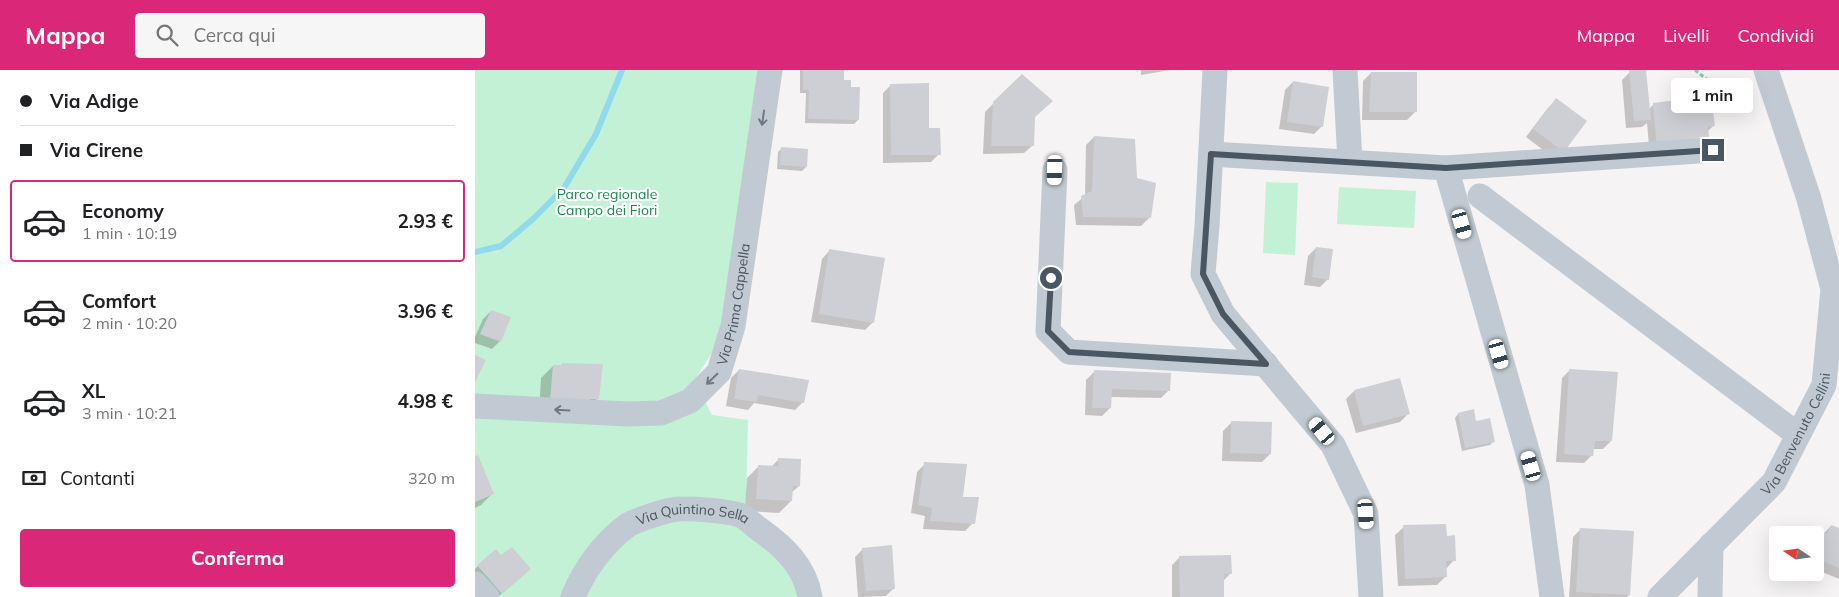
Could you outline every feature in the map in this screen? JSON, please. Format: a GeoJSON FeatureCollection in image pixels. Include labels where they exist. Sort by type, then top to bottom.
{"type":"FeatureCollection","features":[{"type":"Feature","properties":{"kind":"street","name":"Via Prima Cappella"},"geometry":{"type":"LineString","coordinates":[[476,405],[627,414],[661,414],[690,401],[719,372],[733,326],[770,70]]}},
{"type":"Feature","properties":{"kind":"street"},"geometry":{"type":"LineString","coordinates":[[1215,70],[1203,274],[1223,314],[1333,445],[1366,514],[1371,597]]}},
{"type":"Feature","properties":{"kind":"street"},"geometry":{"type":"LineString","coordinates":[[1345,70],[1350,162]]}},
{"type":"Feature","properties":{"kind":"street","name":"Via Benvenuto Cellini"},"geometry":{"type":"LineString","coordinates":[[1660,597],[1774,482],[1825,385],[1833,289],[1809,200],[1766,70]]}},
{"type":"Feature","properties":{"kind":"street"},"geometry":{"type":"LineString","coordinates":[[1211,154],[1446,168],[1713,150]]}},
{"type":"Feature","properties":{"kind":"street"},"geometry":{"type":"LineString","coordinates":[[1446,168],[1537,484],[1552,597]]}},
{"type":"Feature","properties":{"kind":"street"},"geometry":{"type":"LineString","coordinates":[[1055,170],[1048,331],[1069,352],[1266,364]]}},
{"type":"Feature","properties":{"kind":"street"},"geometry":{"type":"LineString","coordinates":[[1480,196],[1799,435]]}},
{"type":"Feature","properties":{"kind":"street","name":"Via Quintino Sella"},"geometry":{"type":"LineString","coordinates":[[573,597],[580,580],[601,550],[629,524],[672,510],[710,511],[741,515],[774,540],[793,558],[808,588],[810,597]]}},
{"type":"Feature","properties":{"kind":"street"},"geometry":{"type":"LineString","coordinates":[[1711,546],[1711,597]]}},
{"type":"Feature","properties":{"kind":"street"},"geometry":{"type":"LineString","coordinates":[[475,584],[487,597]]}},
{"type":"Feature","properties":{"kind":"path"},"geometry":{"type":"LineString","coordinates":[[1695,70],[1709,81]]}},
{"type":"Feature","properties":{"kind":"green space","name":"Parco regionale Campo dei Fiori"},"geometry":{"type":"Polygon","coordinates":[[[475,70],[758,70],[718,343],[694,381],[712,415],[748,420],[746,500],[741,528],[777,558],[791,576],[800,597],[475,597],[475,70]]]}},
{"type":"Feature","properties":{"kind":"green space"},"geometry":{"type":"Polygon","coordinates":[[[1266,182],[1298,183],[1295,255],[1263,253],[1266,182]]]}},
{"type":"Feature","properties":{"kind":"green space"},"geometry":{"type":"Polygon","coordinates":[[[1339,187],[1416,191],[1414,228],[1337,224],[1339,187]]]}},
{"type":"Feature","properties":{"kind":"building"},"geometry":{"type":"Polygon","coordinates":[[[803,70],[844,70],[844,80],[851,80],[851,87],[860,87],[859,120],[808,119],[809,90],[803,90],[803,70]]]}},
{"type":"Feature","properties":{"kind":"building"},"geometry":{"type":"Polygon","coordinates":[[[1629,70],[1646,70],[1651,120],[1634,121],[1629,70]]]}},
{"type":"Feature","properties":{"kind":"building"},"geometry":{"type":"Polygon","coordinates":[[[1371,72],[1417,72],[1417,112],[1369,112],[1371,72]]]}},
{"type":"Feature","properties":{"kind":"building"},"geometry":{"type":"Polygon","coordinates":[[[1022,74],[1053,101],[1035,117],[1034,146],[991,146],[993,102],[1022,74]]]}},
{"type":"Feature","properties":{"kind":"building"},"geometry":{"type":"Polygon","coordinates":[[[1293,81],[1329,87],[1323,127],[1287,122],[1293,81]]]}},
{"type":"Feature","properties":{"kind":"building"},"geometry":{"type":"Polygon","coordinates":[[[929,83],[929,128],[940,128],[941,155],[891,155],[890,84],[929,83]]]}},
{"type":"Feature","properties":{"kind":"building"},"geometry":{"type":"Polygon","coordinates":[[[1711,96],[1715,126],[1708,127],[1710,145],[1657,149],[1653,103],[1711,96]]]}},
{"type":"Feature","properties":{"kind":"building"},"geometry":{"type":"Polygon","coordinates":[[[1556,98],[1587,121],[1564,152],[1533,129],[1556,98]]]}},
{"type":"Feature","properties":{"kind":"building"},"geometry":{"type":"Polygon","coordinates":[[[1094,136],[1135,139],[1137,178],[1156,183],[1151,218],[1083,217],[1081,196],[1092,191],[1094,136]]]}},
{"type":"Feature","properties":{"kind":"building"},"geometry":{"type":"Polygon","coordinates":[[[781,147],[808,149],[807,167],[780,165],[781,147]]]}},
{"type":"Feature","properties":{"kind":"building"},"geometry":{"type":"Polygon","coordinates":[[[1316,247],[1333,249],[1329,280],[1312,277],[1316,247]]]}},
{"type":"Feature","properties":{"kind":"building"},"geometry":{"type":"Polygon","coordinates":[[[829,249],[885,258],[874,323],[819,314],[829,249]]]}},
{"type":"Feature","properties":{"kind":"building"},"geometry":{"type":"Polygon","coordinates":[[[491,310],[511,317],[501,342],[480,334],[491,310]]]}},
{"type":"Feature","properties":{"kind":"building"},"geometry":{"type":"Polygon","coordinates":[[[475,355],[486,360],[475,382],[475,355]]]}},
{"type":"Feature","properties":{"kind":"building"},"geometry":{"type":"Polygon","coordinates":[[[562,363],[603,364],[599,399],[590,399],[589,402],[550,400],[553,365],[562,365],[562,363]]]}},
{"type":"Feature","properties":{"kind":"building"},"geometry":{"type":"Polygon","coordinates":[[[739,369],[809,380],[804,403],[758,395],[757,402],[734,399],[739,369]]]}},
{"type":"Feature","properties":{"kind":"building"},"geometry":{"type":"Polygon","coordinates":[[[1569,369],[1618,372],[1612,441],[1595,441],[1593,456],[1564,454],[1569,369]]]}},
{"type":"Feature","properties":{"kind":"building"},"geometry":{"type":"Polygon","coordinates":[[[1094,370],[1171,373],[1170,391],[1112,389],[1111,408],[1092,408],[1094,370]]]}},
{"type":"Feature","properties":{"kind":"building"},"geometry":{"type":"Polygon","coordinates":[[[1400,378],[1410,414],[1363,426],[1354,390],[1400,378]]]}},
{"type":"Feature","properties":{"kind":"building"},"geometry":{"type":"Polygon","coordinates":[[[1474,409],[1476,421],[1490,418],[1495,442],[1465,448],[1458,413],[1474,409]]]}},
{"type":"Feature","properties":{"kind":"building"},"geometry":{"type":"Polygon","coordinates":[[[1231,421],[1272,422],[1271,454],[1230,453],[1231,421]]]}},
{"type":"Feature","properties":{"kind":"building"},"geometry":{"type":"Polygon","coordinates":[[[478,455],[494,494],[475,502],[475,456],[478,455]]]}},
{"type":"Feature","properties":{"kind":"building"},"geometry":{"type":"Polygon","coordinates":[[[778,458],[801,459],[800,486],[793,486],[792,501],[756,499],[758,465],[778,466],[778,458]]]}},
{"type":"Feature","properties":{"kind":"building"},"geometry":{"type":"Polygon","coordinates":[[[924,462],[967,464],[963,497],[979,497],[975,524],[930,521],[932,508],[918,505],[924,462]]]}},
{"type":"Feature","properties":{"kind":"building"},"geometry":{"type":"Polygon","coordinates":[[[1446,524],[1447,536],[1455,535],[1456,561],[1446,561],[1447,577],[1405,579],[1403,525],[1446,524]]]}},
{"type":"Feature","properties":{"kind":"building"},"geometry":{"type":"Polygon","coordinates":[[[1831,525],[1839,528],[1839,568],[1824,562],[1824,533],[1827,534],[1831,525]]]}},
{"type":"Feature","properties":{"kind":"building"},"geometry":{"type":"Polygon","coordinates":[[[1580,528],[1634,531],[1630,595],[1576,592],[1580,528]]]}},
{"type":"Feature","properties":{"kind":"building"},"geometry":{"type":"Polygon","coordinates":[[[892,545],[895,589],[866,591],[862,548],[892,545]]]}},
{"type":"Feature","properties":{"kind":"building"},"geometry":{"type":"Polygon","coordinates":[[[512,547],[531,569],[502,594],[477,565],[496,549],[501,555],[512,547]]]}},
{"type":"Feature","properties":{"kind":"building"},"geometry":{"type":"Polygon","coordinates":[[[1231,555],[1232,574],[1224,574],[1224,597],[1180,597],[1179,556],[1231,555]]]}},
{"type":"Feature","properties":{"kind":"waterway"},"geometry":{"type":"LineString","coordinates":[[475,252],[501,246],[533,219],[564,188],[596,134],[622,70]]}},
{"type":"Feature","properties":{"kind":"route"},"geometry":{"type":"LineString","coordinates":[[1051,278],[1048,331],[1069,352],[1266,364],[1223,314],[1203,274],[1211,154],[1446,168],[1713,150]]}}]}
